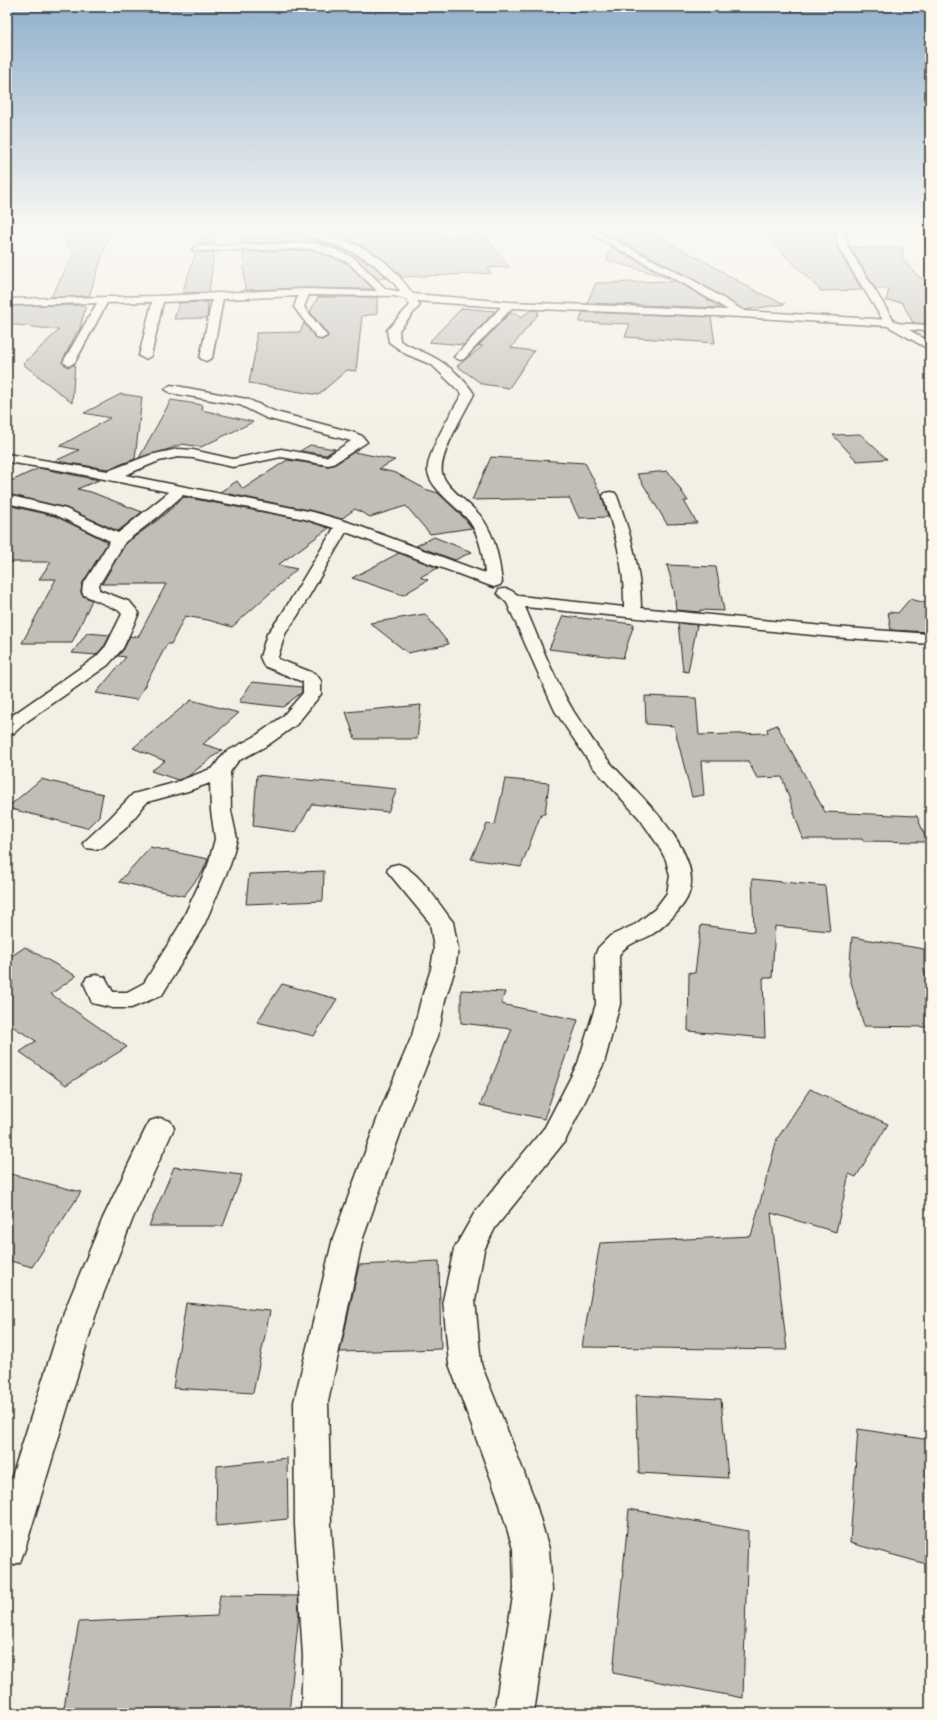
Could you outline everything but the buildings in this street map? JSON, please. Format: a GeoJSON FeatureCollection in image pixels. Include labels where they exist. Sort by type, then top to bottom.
{"type":"FeatureCollection","features":[{"type":"Feature","properties":{"kind":"street"},"geometry":{"type":"LineString","coordinates":[[69,362],[100,307]]}},
{"type":"Feature","properties":{"kind":"street"},"geometry":{"type":"LineString","coordinates":[[145,356],[156,307]]}},
{"type":"Feature","properties":{"kind":"street"},"geometry":{"type":"LineString","coordinates":[[206,358],[216,307]]}},
{"type":"Feature","properties":{"kind":"street"},"geometry":{"type":"LineString","coordinates":[[298,307],[320,336]]}},
{"type":"Feature","properties":{"kind":"street"},"geometry":{"type":"LineString","coordinates":[[413,307],[393,330],[395,342],[410,352],[436,362],[466,389],[468,394],[448,429],[436,460],[435,472],[440,483],[466,507],[476,520],[490,550],[494,582]]}},
{"type":"Feature","properties":{"kind":"street"},"geometry":{"type":"LineString","coordinates":[[460,357],[507,307]]}},
{"type":"Feature","properties":{"kind":"street"},"geometry":{"type":"LineString","coordinates":[[568,307],[742,314],[930,328]]}},
{"type":"Feature","properties":{"kind":"street"},"geometry":{"type":"LineString","coordinates":[[731,307],[742,314]]}},
{"type":"Feature","properties":{"kind":"street"},"geometry":{"type":"LineString","coordinates":[[881,307],[892,325],[930,347]]}},
{"type":"Feature","properties":{"kind":"street"},"geometry":{"type":"LineString","coordinates":[[109,476],[172,453],[192,454],[233,462],[244,462],[281,453],[328,461],[360,442],[358,439],[347,435],[271,415],[243,402],[171,390]]}},
{"type":"Feature","properties":{"kind":"street"},"geometry":{"type":"LineString","coordinates":[[7,458],[308,514],[343,525],[418,555],[494,582],[514,601],[548,679],[564,711],[599,762],[647,815],[668,844],[677,860],[681,876],[678,894],[664,914],[644,929],[618,941],[610,948],[607,956],[608,1004],[591,1064],[555,1134],[485,1220],[469,1249],[460,1292],[459,1300],[465,1364],[516,1498],[531,1549],[533,1590],[514,1713]]}},
{"type":"Feature","properties":{"kind":"street"},"geometry":{"type":"LineString","coordinates":[[7,729],[19,718],[102,661],[114,648],[131,613],[124,606],[90,592],[91,585],[119,539],[154,513],[180,490]]}},
{"type":"Feature","properties":{"kind":"street"},"geometry":{"type":"LineString","coordinates":[[610,496],[622,530],[630,563],[633,591],[632,612]]}},
{"type":"Feature","properties":{"kind":"street"},"geometry":{"type":"LineString","coordinates":[[7,499],[61,512],[119,539]]}},
{"type":"Feature","properties":{"kind":"street"},"geometry":{"type":"LineString","coordinates":[[94,844],[118,823],[140,798],[181,787],[220,772],[232,756],[261,741],[290,721],[312,694],[312,682],[309,677],[302,673],[270,662],[269,656],[276,634],[290,615],[309,580],[343,525]]}},
{"type":"Feature","properties":{"kind":"street"},"geometry":{"type":"LineString","coordinates":[[514,601],[833,632],[930,639]]}},
{"type":"Feature","properties":{"kind":"street"},"geometry":{"type":"LineString","coordinates":[[96,983],[101,997],[113,1000],[131,1000],[153,989],[192,925],[221,859],[226,839],[221,811],[220,772]]}},
{"type":"Feature","properties":{"kind":"street"},"geometry":{"type":"LineString","coordinates":[[321,1713],[322,1657],[313,1525],[311,1402],[348,1238],[395,1109],[425,1036],[433,1000],[443,969],[446,949],[441,922],[418,892],[398,871]]}},
{"type":"Feature","properties":{"kind":"street"},"geometry":{"type":"LineString","coordinates":[[7,1549],[80,1310],[118,1218],[160,1128]]}}]}
